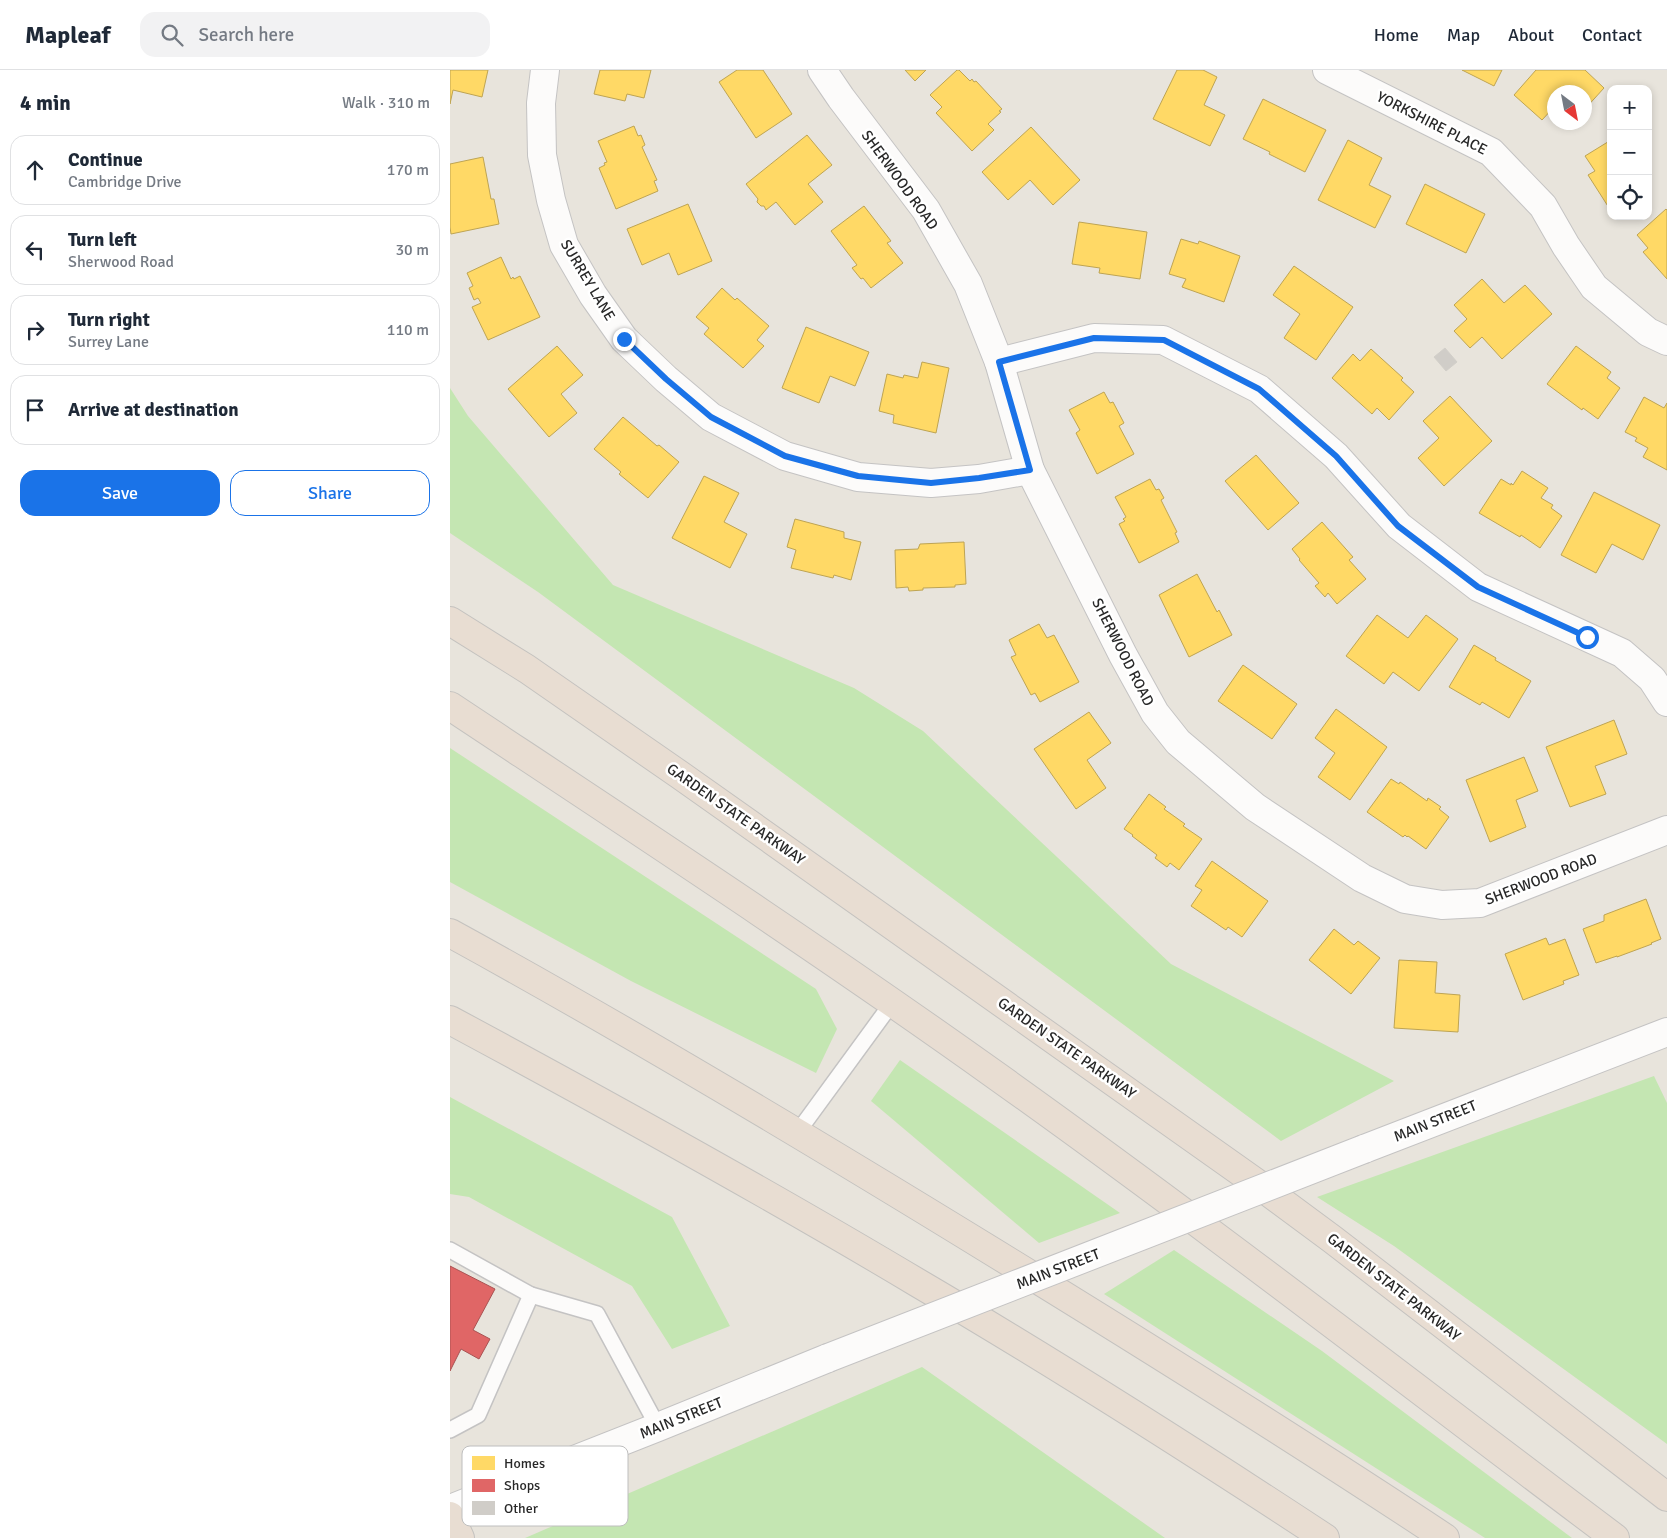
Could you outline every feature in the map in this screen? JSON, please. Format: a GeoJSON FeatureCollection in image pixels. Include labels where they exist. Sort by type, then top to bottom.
{"type":"FeatureCollection","features":[{"type":"Feature","properties":{"kind":"highway"},"geometry":{"type":"LineString","coordinates":[[450,611],[527,669]]}},
{"type":"Feature","properties":{"kind":"highway","name":"GARDEN STATE PARKWAY"},"geometry":{"type":"LineString","coordinates":[[450,621],[527,669],[705,792],[1255,1182],[1667,1497]]}},
{"type":"Feature","properties":{"kind":"highway"},"geometry":{"type":"LineString","coordinates":[[450,706],[681,858],[998,1077],[1241,1255],[1615,1538]]}},
{"type":"Feature","properties":{"kind":"highway"},"geometry":{"type":"LineString","coordinates":[[450,933],[546,986],[797,1133],[1229,1398],[1445,1538]]}},
{"type":"Feature","properties":{"kind":"highway"},"geometry":{"type":"LineString","coordinates":[[450,1020],[665,1136],[926,1287],[1043,1358],[1325,1538]]}},
{"type":"Feature","properties":{"kind":"highway"},"geometry":{"type":"LineString","coordinates":[[450,1516],[460,1538]]}},
{"type":"Feature","properties":{"kind":"street","name":"SURREY LANE"},"geometry":{"type":"LineString","coordinates":[[545,70],[541,103],[542,155],[551,200],[564,245],[593,295],[624,339],[666,379],[711,417],[785,456],[858,476],[931,483],[1030,470]]}},
{"type":"Feature","properties":{"kind":"street","name":"SHERWOOD ROAD"},"geometry":{"type":"LineString","coordinates":[[822,70],[840,98],[926,210],[968,284],[999,362],[1030,470],[1123,655],[1155,713],[1178,742],[1255,807],[1362,878],[1405,899],[1442,905],[1480,903],[1667,830]]}},
{"type":"Feature","properties":{"kind":"street","name":"YORKSHIRE PLACE"},"geometry":{"type":"LineString","coordinates":[[1327,70],[1491,152],[1543,206],[1566,246],[1594,287],[1648,332],[1667,341]]}},
{"type":"Feature","properties":{"kind":"street"},"geometry":{"type":"LineString","coordinates":[[999,362],[1094,338],[1164,340],[1259,389],[1336,456],[1398,526],[1478,587],[1622,653],[1652,679],[1667,702]]}},
{"type":"Feature","properties":{"kind":"street","name":"MAIN STREET"},"geometry":{"type":"LineString","coordinates":[[610,1446],[828,1358],[1667,1032]]}},
{"type":"Feature","properties":{"kind":"street","name":"MAIN STREET"},"geometry":{"type":"LineString","coordinates":[[450,1509],[462,1504]]}},
{"type":"Feature","properties":{"kind":"lane"},"geometry":{"type":"LineString","coordinates":[[797,1133],[892,1003]]}},
{"type":"Feature","properties":{"kind":"lane"},"geometry":{"type":"LineString","coordinates":[[450,1250],[531,1295],[597,1314],[658,1427]]}},
{"type":"Feature","properties":{"kind":"lane"},"geometry":{"type":"LineString","coordinates":[[450,1430],[478,1415],[531,1295]]}},
{"type":"Feature","properties":{"kind":"green space"},"geometry":{"type":"Polygon","coordinates":[[[450,388],[468,416],[613,585],[854,688],[923,731],[1171,964],[1394,1081],[1281,1141],[538,592],[450,533],[450,388]]]}},
{"type":"Feature","properties":{"kind":"green space"},"geometry":{"type":"Polygon","coordinates":[[[450,748],[816,989],[837,1029],[816,1073],[631,981],[450,882],[450,748]]]}},
{"type":"Feature","properties":{"kind":"green space"},"geometry":{"type":"Polygon","coordinates":[[[900,1060],[1120,1213],[1039,1243],[871,1101],[900,1060]]]}},
{"type":"Feature","properties":{"kind":"green space"},"geometry":{"type":"Polygon","coordinates":[[[1654,1076],[1667,1103],[1667,1444],[1394,1246],[1317,1197],[1654,1076]]]}},
{"type":"Feature","properties":{"kind":"green space"},"geometry":{"type":"Polygon","coordinates":[[[450,1097],[672,1217],[730,1326],[672,1349],[632,1286],[469,1197],[450,1194],[450,1097]]]}},
{"type":"Feature","properties":{"kind":"green space"},"geometry":{"type":"Polygon","coordinates":[[[1174,1250],[1322,1351],[1572,1538],[1485,1538],[1104,1294],[1174,1250]]]}},
{"type":"Feature","properties":{"kind":"green space"},"geometry":{"type":"Polygon","coordinates":[[[922,1367],[1165,1538],[525,1538],[553,1526],[628,1526],[628,1494],[922,1367]]]}},
{"type":"Feature","properties":{"kind":"building: Homes"},"geometry":{"type":"Polygon","coordinates":[[[450,70],[488,70],[482,97],[453,90],[450,104],[450,70]]]}},
{"type":"Feature","properties":{"kind":"building: Homes"},"geometry":{"type":"Polygon","coordinates":[[[600,70],[651,70],[644,98],[627,94],[625,101],[594,94],[600,70]]]}},
{"type":"Feature","properties":{"kind":"building: Homes"},"geometry":{"type":"Polygon","coordinates":[[[737,70],[763,70],[792,114],[756,138],[719,82],[737,70]]]}},
{"type":"Feature","properties":{"kind":"building: Homes"},"geometry":{"type":"Polygon","coordinates":[[[905,70],[926,70],[915,81],[905,70]]]}},
{"type":"Feature","properties":{"kind":"building: Homes"},"geometry":{"type":"Polygon","coordinates":[[[957,70],[970,81],[972,79],[974,82],[976,81],[1002,109],[988,124],[994,130],[972,151],[936,113],[942,107],[930,95],[957,70]]]}},
{"type":"Feature","properties":{"kind":"building: Homes"},"geometry":{"type":"Polygon","coordinates":[[[1177,70],[1203,70],[1217,77],[1204,105],[1225,115],[1210,146],[1153,119],[1177,70]]]}},
{"type":"Feature","properties":{"kind":"building: Homes"},"geometry":{"type":"Polygon","coordinates":[[[1462,70],[1502,70],[1494,86],[1462,70]]]}},
{"type":"Feature","properties":{"kind":"building: Homes"},"geometry":{"type":"Polygon","coordinates":[[[1536,70],[1585,70],[1604,88],[1592,101],[1592,85],[1547,85],[1547,115],[1542,120],[1514,95],[1536,70]]]}},
{"type":"Feature","properties":{"kind":"building: Homes"},"geometry":{"type":"Polygon","coordinates":[[[1263,99],[1326,130],[1305,172],[1243,139],[1263,99]]]}},
{"type":"Feature","properties":{"kind":"building: Homes"},"geometry":{"type":"Polygon","coordinates":[[[634,126],[638,136],[641,135],[645,145],[642,147],[657,180],[654,181],[658,191],[616,209],[599,168],[607,162],[598,141],[634,126]]]}},
{"type":"Feature","properties":{"kind":"building: Homes"},"geometry":{"type":"Polygon","coordinates":[[[1031,127],[1080,180],[1053,205],[1030,180],[1008,200],[982,172],[1031,127]]]}},
{"type":"Feature","properties":{"kind":"building: Homes"},"geometry":{"type":"Polygon","coordinates":[[[807,135],[832,165],[808,184],[823,202],[795,225],[776,202],[766,210],[764,206],[761,206],[746,184],[807,135]]]}},
{"type":"Feature","properties":{"kind":"building: Homes"},"geometry":{"type":"Polygon","coordinates":[[[1348,140],[1382,158],[1369,185],[1391,196],[1375,228],[1318,200],[1348,140]]]}},
{"type":"Feature","properties":{"kind":"building: Homes"},"geometry":{"type":"Polygon","coordinates":[[[1607,142],[1607,205],[1588,175],[1595,171],[1585,156],[1607,142]]]}},
{"type":"Feature","properties":{"kind":"building: Homes"},"geometry":{"type":"Polygon","coordinates":[[[483,157],[491,199],[494,199],[499,224],[451,234],[450,164],[483,157]]]}},
{"type":"Feature","properties":{"kind":"building: Homes"},"geometry":{"type":"Polygon","coordinates":[[[1425,184],[1485,214],[1466,253],[1406,224],[1425,184]]]}},
{"type":"Feature","properties":{"kind":"building: Homes"},"geometry":{"type":"Polygon","coordinates":[[[688,204],[712,261],[678,275],[669,253],[642,265],[627,229],[688,204]]]}},
{"type":"Feature","properties":{"kind":"building: Homes"},"geometry":{"type":"Polygon","coordinates":[[[864,206],[891,241],[887,243],[903,263],[871,288],[852,268],[857,265],[831,231],[864,206]]]}},
{"type":"Feature","properties":{"kind":"building: Homes"},"geometry":{"type":"Polygon","coordinates":[[[1666,209],[1667,279],[1643,252],[1648,248],[1637,235],[1666,209]]]}},
{"type":"Feature","properties":{"kind":"building: Homes"},"geometry":{"type":"Polygon","coordinates":[[[1079,222],[1147,232],[1140,279],[1099,273],[1100,268],[1072,264],[1079,222]]]}},
{"type":"Feature","properties":{"kind":"building: Homes"},"geometry":{"type":"Polygon","coordinates":[[[1181,239],[1198,244],[1199,241],[1240,256],[1224,302],[1182,287],[1186,279],[1169,274],[1181,239]]]}},
{"type":"Feature","properties":{"kind":"building: Homes"},"geometry":{"type":"Polygon","coordinates":[[[501,257],[511,279],[520,276],[540,317],[488,340],[472,307],[481,303],[478,298],[474,300],[469,288],[473,286],[467,273],[501,257]]]}},
{"type":"Feature","properties":{"kind":"building: Homes"},"geometry":{"type":"Polygon","coordinates":[[[1294,266],[1353,307],[1316,360],[1284,338],[1300,314],[1273,295],[1294,266]]]}},
{"type":"Feature","properties":{"kind":"building: Homes"},"geometry":{"type":"Polygon","coordinates":[[[1482,279],[1504,303],[1525,285],[1552,314],[1502,359],[1482,337],[1470,348],[1454,331],[1467,319],[1454,305],[1482,279]]]}},
{"type":"Feature","properties":{"kind":"building: Homes"},"geometry":{"type":"Polygon","coordinates":[[[722,288],[735,300],[737,298],[769,326],[757,340],[764,346],[743,368],[704,334],[709,328],[696,317],[722,288]]]}},
{"type":"Feature","properties":{"kind":"building: Homes"},"geometry":{"type":"Polygon","coordinates":[[[806,327],[869,352],[855,386],[830,376],[819,403],[782,388],[806,327]]]}},
{"type":"Feature","properties":{"kind":"building: Homes"},"geometry":{"type":"Polygon","coordinates":[[[557,346],[583,375],[561,394],[577,413],[549,437],[508,389],[557,346]]]}},
{"type":"Feature","properties":{"kind":"building: Homes"},"geometry":{"type":"Polygon","coordinates":[[[1576,346],[1611,372],[1607,378],[1620,388],[1598,419],[1583,408],[1582,410],[1547,384],[1576,346]]]}},
{"type":"Feature","properties":{"kind":"building: Homes"},"geometry":{"type":"Polygon","coordinates":[[[1371,349],[1403,378],[1401,380],[1414,392],[1389,420],[1377,408],[1372,414],[1332,378],[1353,354],[1360,361],[1371,349]]]}},
{"type":"Feature","properties":{"kind":"building: Homes"},"geometry":{"type":"Polygon","coordinates":[[[922,362],[949,368],[936,433],[893,423],[894,415],[879,411],[887,374],[903,378],[904,375],[918,378],[922,362]]]}},
{"type":"Feature","properties":{"kind":"building: Homes"},"geometry":{"type":"Polygon","coordinates":[[[1104,392],[1110,403],[1113,402],[1124,423],[1119,426],[1134,454],[1097,474],[1076,433],[1080,430],[1069,410],[1104,392]]]}},
{"type":"Feature","properties":{"kind":"building: Homes"},"geometry":{"type":"Polygon","coordinates":[[[1450,396],[1492,441],[1444,486],[1418,458],[1439,438],[1423,421],[1450,396]]]}},
{"type":"Feature","properties":{"kind":"building: Homes"},"geometry":{"type":"Polygon","coordinates":[[[1644,397],[1664,408],[1667,403],[1667,470],[1643,457],[1648,448],[1635,441],[1637,438],[1625,432],[1644,397]]]}},
{"type":"Feature","properties":{"kind":"building: Homes"},"geometry":{"type":"Polygon","coordinates":[[[623,417],[679,462],[648,498],[619,474],[621,472],[594,449],[623,417]]]}},
{"type":"Feature","properties":{"kind":"building: Homes"},"geometry":{"type":"Polygon","coordinates":[[[1256,455],[1299,503],[1268,530],[1225,481],[1256,455]]]}},
{"type":"Feature","properties":{"kind":"building: Homes"},"geometry":{"type":"Polygon","coordinates":[[[1522,471],[1548,488],[1541,498],[1553,505],[1551,508],[1562,516],[1540,548],[1521,535],[1520,537],[1479,513],[1501,479],[1513,485],[1522,471]]]}},
{"type":"Feature","properties":{"kind":"building: Homes"},"geometry":{"type":"Polygon","coordinates":[[[704,476],[739,493],[724,522],[747,534],[730,568],[672,538],[704,476]]]}},
{"type":"Feature","properties":{"kind":"building: Homes"},"geometry":{"type":"Polygon","coordinates":[[[1150,479],[1156,490],[1159,489],[1164,498],[1161,500],[1177,532],[1175,533],[1179,542],[1139,563],[1119,524],[1125,521],[1123,519],[1126,517],[1115,497],[1150,479]]]}},
{"type":"Feature","properties":{"kind":"building: Homes"},"geometry":{"type":"Polygon","coordinates":[[[1594,492],[1660,525],[1643,560],[1612,544],[1596,573],[1561,555],[1594,492]]]}},
{"type":"Feature","properties":{"kind":"building: Homes"},"geometry":{"type":"Polygon","coordinates":[[[795,519],[844,532],[844,538],[861,542],[851,580],[834,575],[833,578],[791,568],[796,550],[787,547],[795,519]]]}},
{"type":"Feature","properties":{"kind":"building: Homes"},"geometry":{"type":"Polygon","coordinates":[[[1322,522],[1353,557],[1349,560],[1366,579],[1337,604],[1328,593],[1325,597],[1315,586],[1319,583],[1292,549],[1322,522]]]}},
{"type":"Feature","properties":{"kind":"building: Homes"},"geometry":{"type":"Polygon","coordinates":[[[964,542],[966,584],[955,585],[955,587],[923,588],[923,590],[909,591],[908,587],[896,588],[895,550],[918,549],[920,544],[964,542]]]}},
{"type":"Feature","properties":{"kind":"building: Homes"},"geometry":{"type":"Polygon","coordinates":[[[1197,574],[1217,612],[1219,610],[1232,635],[1189,657],[1159,595],[1197,574]]]}},
{"type":"Feature","properties":{"kind":"building: Homes"},"geometry":{"type":"Polygon","coordinates":[[[1377,615],[1408,638],[1426,615],[1458,639],[1419,691],[1393,672],[1384,684],[1346,656],[1377,615]]]}},
{"type":"Feature","properties":{"kind":"building: Homes"},"geometry":{"type":"Polygon","coordinates":[[[1039,624],[1047,638],[1054,635],[1079,682],[1040,702],[1035,693],[1031,695],[1011,657],[1016,655],[1009,640],[1039,624]]]}},
{"type":"Feature","properties":{"kind":"building: Homes"},"geometry":{"type":"Polygon","coordinates":[[[1474,645],[1531,681],[1509,718],[1482,702],[1480,705],[1449,687],[1474,645]]]}},
{"type":"Feature","properties":{"kind":"building: Homes"},"geometry":{"type":"Polygon","coordinates":[[[1243,665],[1297,704],[1272,739],[1218,701],[1243,665]]]}},
{"type":"Feature","properties":{"kind":"building: Homes"},"geometry":{"type":"Polygon","coordinates":[[[1336,709],[1387,747],[1350,800],[1318,777],[1335,753],[1315,738],[1336,709]]]}},
{"type":"Feature","properties":{"kind":"building: Homes"},"geometry":{"type":"Polygon","coordinates":[[[1089,712],[1111,743],[1087,760],[1106,788],[1076,809],[1034,749],[1089,712]]]}},
{"type":"Feature","properties":{"kind":"building: Homes"},"geometry":{"type":"Polygon","coordinates":[[[1614,720],[1627,754],[1595,766],[1606,794],[1570,807],[1546,747],[1614,720]]]}},
{"type":"Feature","properties":{"kind":"building: Homes"},"geometry":{"type":"Polygon","coordinates":[[[1524,757],[1538,791],[1516,800],[1526,827],[1490,842],[1466,780],[1524,757]]]}},
{"type":"Feature","properties":{"kind":"building: Homes"},"geometry":{"type":"Polygon","coordinates":[[[1391,779],[1399,784],[1400,782],[1427,801],[1428,798],[1441,807],[1439,809],[1449,817],[1426,849],[1408,836],[1405,835],[1403,837],[1367,812],[1391,779]]]}},
{"type":"Feature","properties":{"kind":"building: Homes"},"geometry":{"type":"Polygon","coordinates":[[[1149,794],[1166,807],[1164,809],[1185,824],[1183,826],[1202,839],[1179,870],[1170,863],[1167,867],[1155,858],[1157,855],[1124,829],[1149,794]]]}},
{"type":"Feature","properties":{"kind":"building: Homes"},"geometry":{"type":"Polygon","coordinates":[[[1212,861],[1268,901],[1242,937],[1228,927],[1226,930],[1191,906],[1202,890],[1195,886],[1212,861]]]}},
{"type":"Feature","properties":{"kind":"building: Homes"},"geometry":{"type":"Polygon","coordinates":[[[1646,899],[1661,939],[1617,957],[1596,963],[1583,929],[1604,921],[1604,915],[1646,899]]]}},
{"type":"Feature","properties":{"kind":"building: Homes"},"geometry":{"type":"Polygon","coordinates":[[[1334,929],[1354,945],[1358,941],[1380,958],[1351,994],[1309,960],[1334,929]]]}},
{"type":"Feature","properties":{"kind":"building: Homes"},"geometry":{"type":"Polygon","coordinates":[[[1546,938],[1549,945],[1565,939],[1579,975],[1563,981],[1564,984],[1523,1000],[1505,954],[1546,938]]]}},
{"type":"Feature","properties":{"kind":"building: Homes"},"geometry":{"type":"Polygon","coordinates":[[[1399,960],[1437,962],[1435,993],[1460,995],[1458,1032],[1394,1028],[1399,960]]]}},
{"type":"Feature","properties":{"kind":"building: Shops"},"geometry":{"type":"Polygon","coordinates":[[[450,1266],[495,1289],[473,1330],[490,1339],[479,1359],[461,1349],[450,1371],[450,1266]]]}},
{"type":"Feature","properties":{"kind":"building: Other"},"geometry":{"type":"Polygon","coordinates":[[[1445,348],[1457,362],[1446,371],[1434,357],[1445,348]]]}},
{"type":"Feature","properties":{"kind":"route"},"geometry":{"type":"LineString","coordinates":[[624,339],[666,379],[711,417],[785,456],[858,476],[931,483],[1030,470],[999,362],[1094,338],[1164,340],[1259,389],[1336,456],[1398,526],[1478,587],[1587,637]]}}]}
